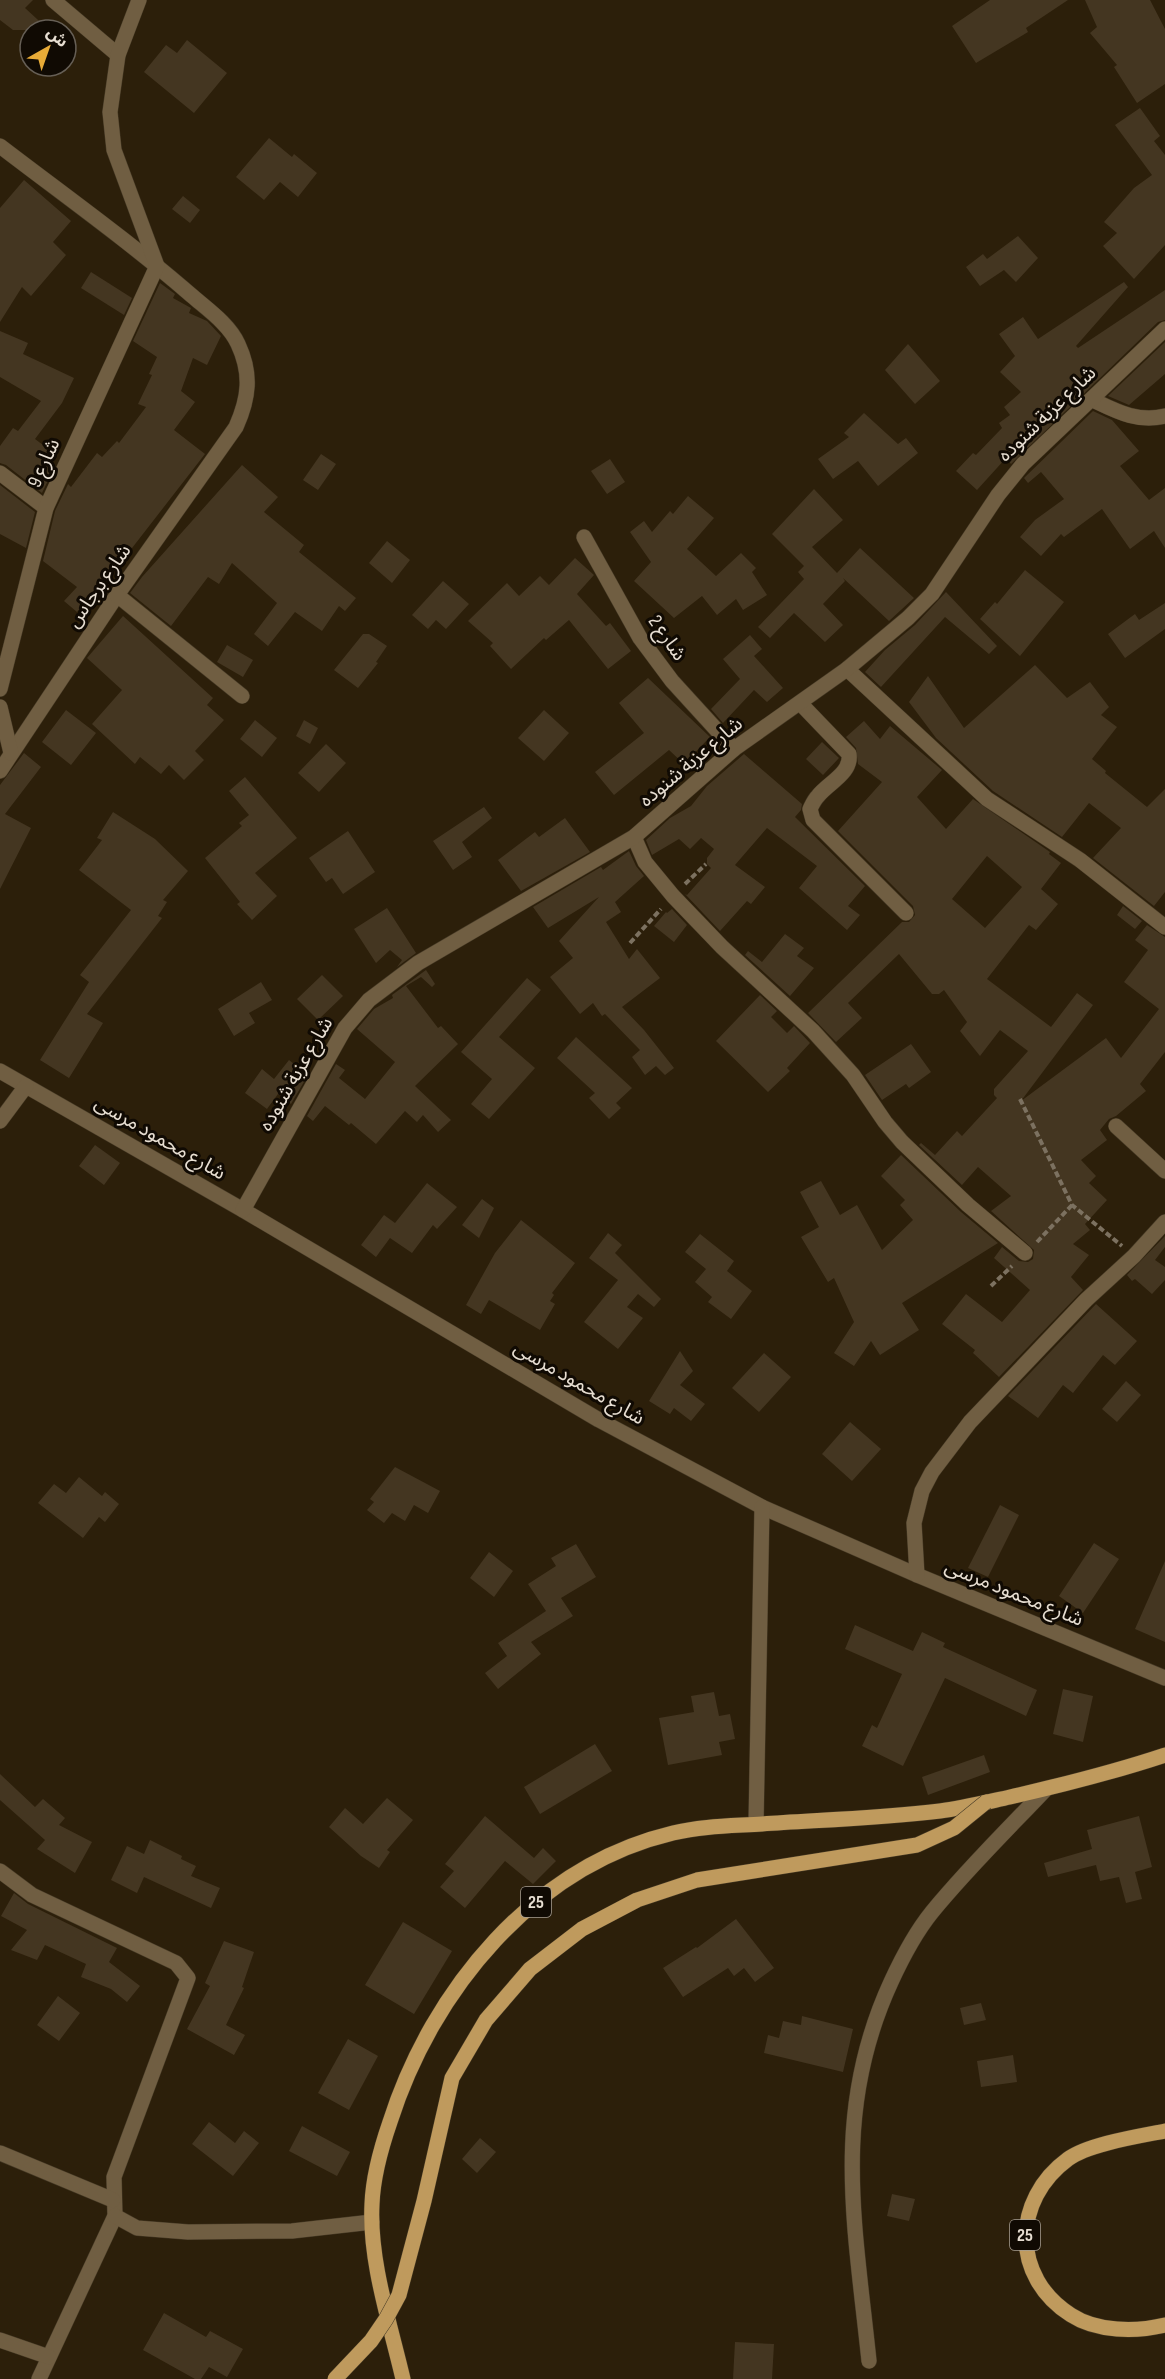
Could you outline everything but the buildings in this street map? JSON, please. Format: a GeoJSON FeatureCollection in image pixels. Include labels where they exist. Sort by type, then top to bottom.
{"type":"FeatureCollection","features":[{"type":"Feature","properties":{"kind":"main road","name":"25"},"geometry":{"type":"LineString","coordinates":[[403,2379],[372,2242],[372,2202],[386,2135],[409,2071],[444,2006],[492,1945],[542,1896],[584,1868],[621,1850],[675,1832],[711,1826],[942,1811],[1046,1789],[1123,1769],[1165,1755]]}},
{"type":"Feature","properties":{"kind":"main road"},"geometry":{"type":"LineString","coordinates":[[335,2379],[370,2341],[399,2295],[424,2201],[452,2078],[486,2020],[530,1970],[582,1929],[618,1909],[667,1888],[697,1880],[917,1845],[954,1828],[986,1802]]}},
{"type":"Feature","properties":{"kind":"main road","name":"25"},"geometry":{"type":"LineString","coordinates":[[1165,2131],[1100,2146],[1070,2157],[1046,2178],[1030,2205],[1025,2237],[1031,2269],[1036,2278],[1048,2296],[1072,2316],[1103,2327],[1144,2330],[1165,2325]]}},
{"type":"Feature","properties":{"kind":"street"},"geometry":{"type":"LineString","coordinates":[[53,0],[118,55]]}},
{"type":"Feature","properties":{"kind":"street"},"geometry":{"type":"LineString","coordinates":[[138,0],[118,55],[110,112],[114,150],[157,266]]}},
{"type":"Feature","properties":{"kind":"street","name":"شارع برجاس"},"geometry":{"type":"LineString","coordinates":[[0,146],[157,266],[224,324],[237,341],[246,362],[248,385],[245,407],[236,427],[5,749],[0,771]]}},
{"type":"Feature","properties":{"kind":"street","name":"شارع 9"},"geometry":{"type":"LineString","coordinates":[[0,689],[46,508],[157,266]]}},
{"type":"Feature","properties":{"kind":"street","name":"شارع عزبة شنوده"},"geometry":{"type":"LineString","coordinates":[[243,1210],[338,1039],[352,1018],[369,1000],[418,963],[634,837],[734,749],[847,669],[921,606],[1010,479],[1037,450],[1093,400],[1165,328]]}},
{"type":"Feature","properties":{"kind":"street"},"geometry":{"type":"LineString","coordinates":[[1093,400],[1130,416],[1149,419],[1165,416]]}},
{"type":"Feature","properties":{"kind":"street"},"geometry":{"type":"LineString","coordinates":[[0,474],[46,508]]}},
{"type":"Feature","properties":{"kind":"street","name":"شارع 2"},"geometry":{"type":"LineString","coordinates":[[584,537],[640,638],[672,681],[734,749]]}},
{"type":"Feature","properties":{"kind":"street"},"geometry":{"type":"LineString","coordinates":[[117,595],[242,696]]}},
{"type":"Feature","properties":{"kind":"street"},"geometry":{"type":"LineString","coordinates":[[847,669],[987,799],[1080,860],[1165,927]]}},
{"type":"Feature","properties":{"kind":"street"},"geometry":{"type":"LineString","coordinates":[[800,703],[849,754],[850,762],[847,768],[817,797],[810,809],[813,820],[906,913]]}},
{"type":"Feature","properties":{"kind":"street"},"geometry":{"type":"LineString","coordinates":[[0,707],[5,749]]}},
{"type":"Feature","properties":{"kind":"street"},"geometry":{"type":"LineString","coordinates":[[634,837],[645,862],[673,896],[722,947],[813,1031],[853,1075],[885,1122],[902,1142],[968,1205],[1025,1253]]}},
{"type":"Feature","properties":{"kind":"street","name":"شارع محمود مرسى"},"geometry":{"type":"LineString","coordinates":[[0,1071],[243,1210],[599,1420],[762,1507],[917,1575],[1165,1678]]}},
{"type":"Feature","properties":{"kind":"street"},"geometry":{"type":"LineString","coordinates":[[0,1121],[26,1086]]}},
{"type":"Feature","properties":{"kind":"street"},"geometry":{"type":"LineString","coordinates":[[1116,1126],[1165,1171]]}},
{"type":"Feature","properties":{"kind":"street"},"geometry":{"type":"LineString","coordinates":[[917,1575],[914,1523],[922,1491],[932,1472],[970,1422],[1086,1300],[1134,1256],[1165,1222]]}},
{"type":"Feature","properties":{"kind":"street"},"geometry":{"type":"LineString","coordinates":[[756,1824],[762,1507]]}},
{"type":"Feature","properties":{"kind":"street"},"geometry":{"type":"LineString","coordinates":[[869,2361],[851,2166],[855,2098],[871,2032],[896,1970],[932,1912],[1046,1789]]}},
{"type":"Feature","properties":{"kind":"street"},"geometry":{"type":"LineString","coordinates":[[0,1871],[32,1895],[176,1963],[188,1978],[114,2177],[115,2216],[39,2379]]}},
{"type":"Feature","properties":{"kind":"street"},"geometry":{"type":"LineString","coordinates":[[0,2153],[113,2200]]}},
{"type":"Feature","properties":{"kind":"street"},"geometry":{"type":"LineString","coordinates":[[115,2216],[137,2228],[189,2232],[292,2231],[372,2222]]}},
{"type":"Feature","properties":{"kind":"street"},"geometry":{"type":"LineString","coordinates":[[0,2340],[50,2357]]}},
{"type":"Feature","properties":{"kind":"path"},"geometry":{"type":"LineString","coordinates":[[1020,1099],[1072,1205],[1134,1256]]}}]}
